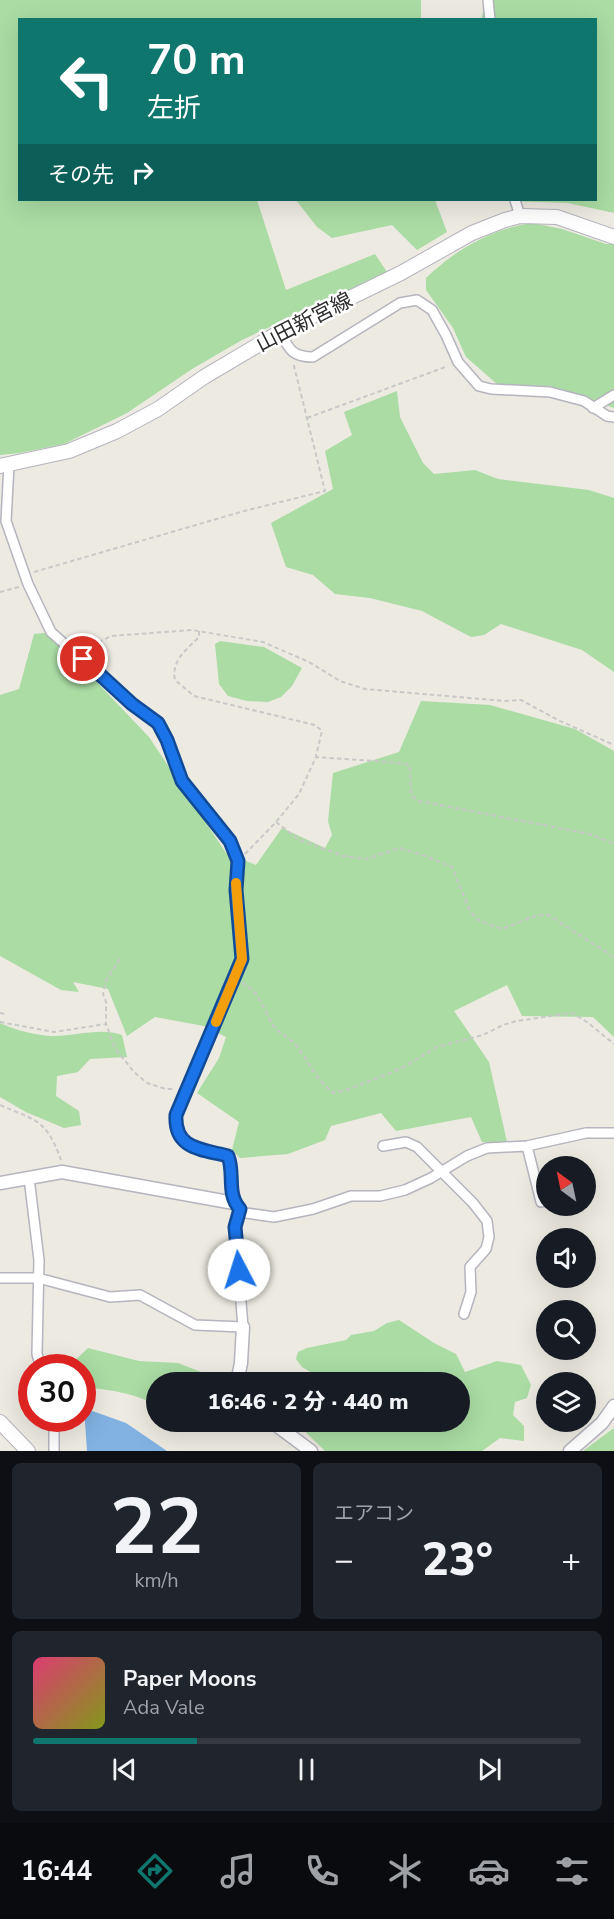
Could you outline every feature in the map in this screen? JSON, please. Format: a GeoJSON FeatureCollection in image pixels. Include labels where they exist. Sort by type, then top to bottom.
{"type":"FeatureCollection","features":[{"type":"Feature","properties":{"kind":"main road","name":"山田新宮線"},"geometry":{"type":"LineString","coordinates":[[4,465],[69,451],[117,431],[158,409],[204,377],[280,332],[401,273],[472,233],[520,216],[556,217],[614,237]]}},
{"type":"Feature","properties":{"kind":"main road"},"geometry":{"type":"LineString","coordinates":[[0,1422],[28,1451]]}},
{"type":"Feature","properties":{"kind":"street"},"geometry":{"type":"LineString","coordinates":[[488,0],[489,18]]}},
{"type":"Feature","properties":{"kind":"street"},"geometry":{"type":"LineString","coordinates":[[515,201],[520,216]]}},
{"type":"Feature","properties":{"kind":"street"},"geometry":{"type":"LineString","coordinates":[[280,332],[290,350],[301,357],[313,357],[400,303],[417,300],[432,310],[458,362],[479,386],[491,389],[550,392],[584,401],[607,416],[614,417]]}},
{"type":"Feature","properties":{"kind":"street"},"geometry":{"type":"LineString","coordinates":[[593,408],[614,395]]}},
{"type":"Feature","properties":{"kind":"street"},"geometry":{"type":"LineString","coordinates":[[4,465],[6,521],[27,579],[51,632],[132,704],[158,723],[167,740],[182,781],[230,841],[238,861],[236,890],[242,959],[176,1115],[176,1127],[182,1139],[189,1146],[228,1156],[231,1164],[231,1186],[237,1207],[235,1227],[243,1327],[239,1372]]}},
{"type":"Feature","properties":{"kind":"street"},"geometry":{"type":"LineString","coordinates":[[0,1183],[62,1172],[237,1207],[274,1217],[313,1209],[351,1196],[381,1196],[405,1190],[466,1156],[487,1148],[527,1146],[586,1132],[614,1133]]}},
{"type":"Feature","properties":{"kind":"street"},"geometry":{"type":"LineString","coordinates":[[383,1146],[406,1142],[417,1147],[473,1203],[487,1221],[489,1237],[486,1249],[470,1268],[471,1292],[464,1314]]}},
{"type":"Feature","properties":{"kind":"street"},"geometry":{"type":"LineString","coordinates":[[527,1146],[536,1180]]}},
{"type":"Feature","properties":{"kind":"street"},"geometry":{"type":"LineString","coordinates":[[29,1178],[39,1260],[37,1354]]}},
{"type":"Feature","properties":{"kind":"street"},"geometry":{"type":"LineString","coordinates":[[0,1278],[38,1278],[110,1297],[140,1295],[195,1325],[243,1327]]}},
{"type":"Feature","properties":{"kind":"street"},"geometry":{"type":"LineString","coordinates":[[570,1451],[602,1423],[614,1406]]}},
{"type":"Feature","properties":{"kind":"street"},"geometry":{"type":"LineString","coordinates":[[54,1432],[54,1451]]}},
{"type":"Feature","properties":{"kind":"street"},"geometry":{"type":"LineString","coordinates":[[285,1432],[311,1451]]}},
{"type":"Feature","properties":{"kind":"path"},"geometry":{"type":"LineString","coordinates":[[0,592],[27,579],[244,511],[325,491],[290,350]]}},
{"type":"Feature","properties":{"kind":"path"},"geometry":{"type":"LineString","coordinates":[[307,418],[458,362]]}},
{"type":"Feature","properties":{"kind":"path"},"geometry":{"type":"LineString","coordinates":[[199,631],[199,636],[179,657],[173,671],[175,680],[194,696],[315,725],[322,731],[315,757],[300,794],[238,861]]}},
{"type":"Feature","properties":{"kind":"path"},"geometry":{"type":"LineString","coordinates":[[83,659],[89,647],[111,636],[199,631],[263,642],[309,662],[340,681],[365,689],[505,701],[521,700],[558,720],[614,745]]}},
{"type":"Feature","properties":{"kind":"path"},"geometry":{"type":"LineString","coordinates":[[315,757],[410,765],[411,795],[419,801],[590,834],[614,844]]}},
{"type":"Feature","properties":{"kind":"path"},"geometry":{"type":"LineString","coordinates":[[276,822],[298,839],[343,856],[366,859],[400,848],[425,856],[452,867],[470,911],[478,920],[502,929],[538,915],[548,915],[614,957]]}},
{"type":"Feature","properties":{"kind":"path"},"geometry":{"type":"LineString","coordinates":[[120,959],[105,980],[103,994],[106,1002],[106,1024],[115,1048],[134,1072],[147,1083],[166,1089],[187,1090]]}},
{"type":"Feature","properties":{"kind":"path"},"geometry":{"type":"LineString","coordinates":[[233,980],[248,986],[260,1000],[273,1026],[294,1043],[324,1086],[334,1093],[402,1068],[437,1047],[483,1035],[517,1021],[572,1013],[614,1044]]}},
{"type":"Feature","properties":{"kind":"path"},"geometry":{"type":"LineString","coordinates":[[0,1013],[5,1014]]}},
{"type":"Feature","properties":{"kind":"path"},"geometry":{"type":"LineString","coordinates":[[0,1022],[54,1032],[106,1024]]}},
{"type":"Feature","properties":{"kind":"path"},"geometry":{"type":"LineString","coordinates":[[0,1105],[34,1118],[42,1124],[56,1146],[63,1166],[62,1172]]}},
{"type":"Feature","properties":{"kind":"green space"},"geometry":{"type":"Polygon","coordinates":[[[0,0],[421,0],[421,18],[18,18],[18,201],[257,201],[286,290],[375,254],[387,272],[242,340],[192,369],[127,413],[64,444],[0,455],[0,0]]]}},
{"type":"Feature","properties":{"kind":"green space"},"geometry":{"type":"Polygon","coordinates":[[[486,0],[614,0],[614,213],[568,203],[508,201],[597,201],[597,18],[482,18],[486,0]]]}},
{"type":"Feature","properties":{"kind":"green space"},"geometry":{"type":"Polygon","coordinates":[[[297,201],[435,201],[447,232],[417,250],[392,225],[332,238],[317,227],[297,201]]]}},
{"type":"Feature","properties":{"kind":"green space"},"geometry":{"type":"Polygon","coordinates":[[[532,223],[562,229],[606,244],[614,244],[614,408],[547,386],[497,384],[466,357],[453,328],[426,290],[426,278],[461,250],[502,230],[532,223]]]}},
{"type":"Feature","properties":{"kind":"green space"},"geometry":{"type":"Polygon","coordinates":[[[397,391],[400,417],[423,463],[434,474],[475,470],[498,479],[589,490],[614,498],[614,672],[582,650],[501,624],[484,635],[471,637],[422,611],[370,598],[335,594],[313,575],[286,567],[271,523],[333,489],[325,451],[352,435],[344,412],[397,391]]]}},
{"type":"Feature","properties":{"kind":"green space"},"geometry":{"type":"Polygon","coordinates":[[[45,633],[89,674],[149,737],[226,853],[256,865],[282,828],[325,848],[332,835],[328,821],[333,773],[399,752],[421,701],[490,705],[575,729],[614,751],[614,1037],[593,1017],[522,1016],[507,985],[454,1011],[489,1062],[507,1142],[482,1142],[471,1117],[396,1131],[381,1113],[331,1126],[325,1140],[288,1154],[240,1158],[232,1150],[239,1122],[197,1093],[219,1058],[226,1037],[204,1026],[155,1017],[127,1036],[108,989],[73,982],[79,992],[61,990],[0,956],[0,695],[19,689],[34,634],[45,633]]]}},
{"type":"Feature","properties":{"kind":"green space"},"geometry":{"type":"Polygon","coordinates":[[[220,641],[264,647],[302,668],[292,686],[281,697],[268,702],[247,701],[228,696],[219,684],[215,644],[220,641]]]}},
{"type":"Feature","properties":{"kind":"green space"},"geometry":{"type":"Polygon","coordinates":[[[0,1023],[25,1032],[45,1035],[105,1032],[122,1035],[127,1057],[90,1059],[78,1072],[57,1076],[56,1096],[79,1111],[81,1125],[64,1128],[26,1112],[0,1097],[0,1023]]]}},
{"type":"Feature","properties":{"kind":"green space"},"geometry":{"type":"Polygon","coordinates":[[[399,1320],[434,1343],[456,1354],[465,1372],[311,1372],[302,1367],[296,1359],[298,1352],[307,1348],[346,1340],[351,1335],[374,1331],[387,1323],[399,1320]]]}},
{"type":"Feature","properties":{"kind":"green space"},"geometry":{"type":"Polygon","coordinates":[[[88,1348],[139,1361],[178,1363],[201,1372],[146,1372],[146,1401],[111,1390],[96,1388],[96,1354],[82,1354],[88,1348]]]}},
{"type":"Feature","properties":{"kind":"green space"},"geometry":{"type":"Polygon","coordinates":[[[497,1361],[521,1365],[531,1385],[527,1398],[515,1402],[513,1415],[524,1426],[524,1441],[500,1438],[482,1451],[325,1451],[305,1432],[470,1432],[470,1372],[465,1372],[497,1361]]]}},
{"type":"Feature","properties":{"kind":"green space"},"geometry":{"type":"Polygon","coordinates":[[[614,1428],[614,1451],[583,1451],[614,1428]]]}},
{"type":"Feature","properties":{"kind":"water"},"geometry":{"type":"Polygon","coordinates":[[[96,1412],[126,1423],[167,1451],[87,1451],[86,1432],[96,1432],[96,1412]]]}},
{"type":"Feature","properties":{"kind":"slow traffic"},"geometry":{"type":"LineString","coordinates":[[216,1022],[242,959],[236,883]]}},
{"type":"Feature","properties":{"kind":"route"},"geometry":{"type":"LineString","coordinates":[[83,659],[132,704],[158,723],[167,740],[182,781],[230,841],[238,861],[236,890],[242,959],[176,1115],[176,1127],[182,1139],[189,1146],[228,1156],[231,1164],[234,1203],[240,1209],[235,1227],[239,1270]]}}]}
